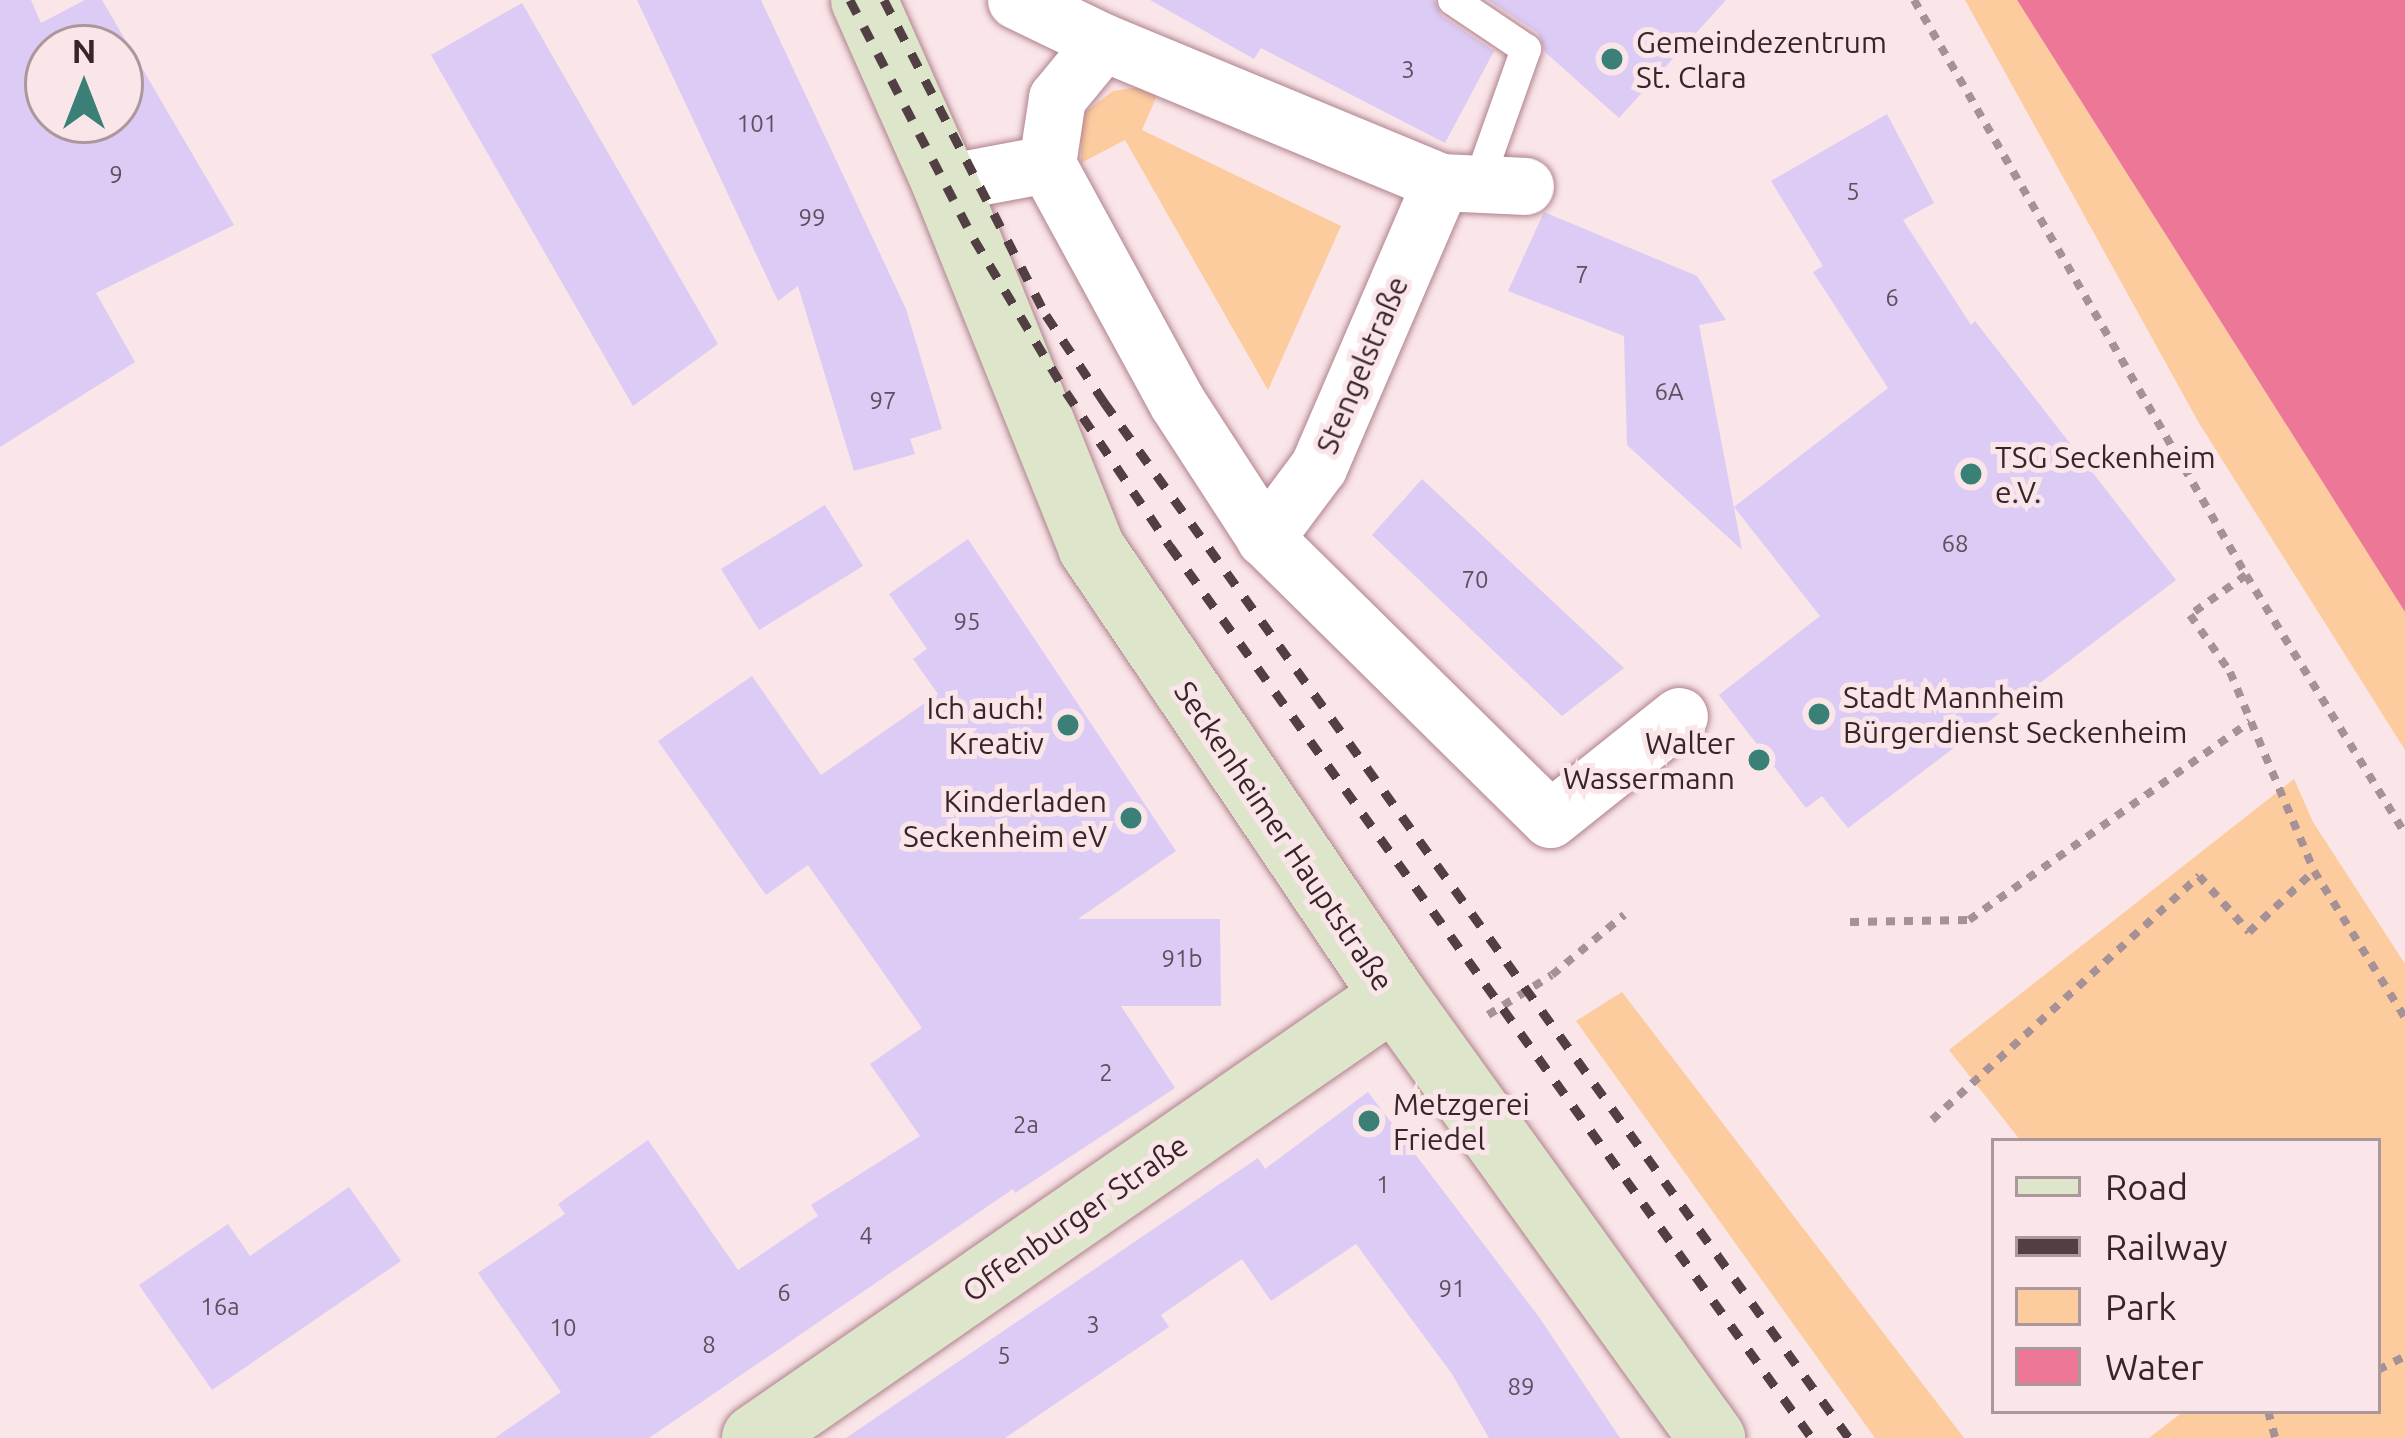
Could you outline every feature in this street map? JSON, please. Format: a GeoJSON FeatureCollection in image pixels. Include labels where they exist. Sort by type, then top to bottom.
{"type":"FeatureCollection","features":[{"type":"Feature","properties":{"kind":"main road","name":"Seckenheimer Hauptstraße"},"geometry":{"type":"LineString","coordinates":[[864,0],[945,183],[1090,547],[1394,996],[1712,1438]]}},
{"type":"Feature","properties":{"kind":"main road","name":"Offenburger Straße"},"geometry":{"type":"LineString","coordinates":[[754,1438],[1394,996]]}},
{"type":"Feature","properties":{"kind":"street"},"geometry":{"type":"LineString","coordinates":[[1016,0],[1103,42],[1482,184]]}},
{"type":"Feature","properties":{"kind":"street"},"geometry":{"type":"LineString","coordinates":[[1103,42],[1058,98],[1047,164],[1178,404],[1265,538],[1550,819],[1679,716]]}},
{"type":"Feature","properties":{"kind":"street"},"geometry":{"type":"LineString","coordinates":[[945,183],[1047,164]]}},
{"type":"Feature","properties":{"kind":"street","name":"Stengelstraße"},"geometry":{"type":"LineString","coordinates":[[1265,538],[1318,467],[1482,184]]}},
{"type":"Feature","properties":{"kind":"lane"},"geometry":{"type":"LineString","coordinates":[[1454,0],[1526,50],[1482,184]]}},
{"type":"Feature","properties":{"kind":"path"},"geometry":{"type":"LineString","coordinates":[[1913,0],[2246,575],[2405,833]]}},
{"type":"Feature","properties":{"kind":"path"},"geometry":{"type":"LineString","coordinates":[[2246,575],[2190,615],[2230,672],[2314,872],[2405,1018]]}},
{"type":"Feature","properties":{"kind":"path"},"geometry":{"type":"LineString","coordinates":[[1850,922],[1969,920],[2250,722]]}},
{"type":"Feature","properties":{"kind":"path"},"geometry":{"type":"LineString","coordinates":[[1932,1120],[2199,876],[2249,932],[2314,872]]}},
{"type":"Feature","properties":{"kind":"path"},"geometry":{"type":"LineString","coordinates":[[1451,1076],[1498,1039],[1483,1018],[1552,975],[1624,915]]}},
{"type":"Feature","properties":{"kind":"green space"},"geometry":{"type":"Polygon","coordinates":[[[1965,0],[2017,0],[2405,612],[2405,750],[2199,423],[1965,0]]]}},
{"type":"Feature","properties":{"kind":"green space"},"geometry":{"type":"Polygon","coordinates":[[[1138,87],[1159,91],[1142,130],[1341,226],[1268,390],[1125,140],[1081,163],[1081,115],[1113,91],[1138,87]]]}},
{"type":"Feature","properties":{"kind":"green space"},"geometry":{"type":"Polygon","coordinates":[[[2294,779],[2313,822],[2405,964],[2405,1438],[2149,1438],[2180,1414],[2381,1414],[2381,1138],[2019,1138],[1949,1050],[2294,779]]]}},
{"type":"Feature","properties":{"kind":"green space"},"geometry":{"type":"Polygon","coordinates":[[[1622,992],[1964,1438],[1875,1438],[1576,1021],[1622,992]]]}},
{"type":"Feature","properties":{"kind":"water"},"geometry":{"type":"Polygon","coordinates":[[[2017,0],[2405,0],[2405,612],[2017,0]]]}},
{"type":"Feature","properties":{"kind":"building"},"geometry":{"type":"Polygon","coordinates":[[[0,0],[31,0],[41,23],[85,0],[102,0],[116,24],[24,24],[24,144],[144,144],[144,72],[234,225],[96,293],[135,362],[0,447],[0,0]]]}},
{"type":"Feature","properties":{"kind":"building"},"geometry":{"type":"Polygon","coordinates":[[[637,0],[761,0],[906,309],[942,429],[910,439],[915,454],[854,471],[798,286],[778,301],[637,0]]]}},
{"type":"Feature","properties":{"kind":"building"},"geometry":{"type":"Polygon","coordinates":[[[1150,0],[1434,0],[1442,16],[1494,51],[1445,143],[1261,48],[1254,59],[1150,0]]]}},
{"type":"Feature","properties":{"kind":"building","name":"Gemeindezentrum St. Clara"},"geometry":{"type":"Polygon","coordinates":[[[1488,0],[1726,0],[1619,118],[1545,52],[1538,33],[1488,0]]]}},
{"type":"Feature","properties":{"kind":"building"},"geometry":{"type":"Polygon","coordinates":[[[522,3],[718,344],[633,406],[431,55],[522,3]]]}},
{"type":"Feature","properties":{"kind":"building"},"geometry":{"type":"Polygon","coordinates":[[[1887,114],[1934,203],[1903,220],[1971,325],[1975,321],[2176,580],[1848,828],[1822,796],[1806,808],[1719,695],[1820,616],[1734,507],[1888,388],[1813,272],[1823,266],[1771,181],[1887,114]]]}},
{"type":"Feature","properties":{"kind":"building"},"geometry":{"type":"Polygon","coordinates":[[[1544,212],[1697,276],[1726,320],[1699,325],[1742,550],[1627,445],[1624,336],[1508,291],[1544,212]]]}},
{"type":"Feature","properties":{"kind":"building"},"geometry":{"type":"Polygon","coordinates":[[[1422,479],[1624,668],[1562,716],[1372,535],[1422,479]]]}},
{"type":"Feature","properties":{"kind":"building"},"geometry":{"type":"Polygon","coordinates":[[[825,505],[863,566],[759,630],[721,569],[825,505]]]}},
{"type":"Feature","properties":{"kind":"building"},"geometry":{"type":"Polygon","coordinates":[[[968,539],[1176,851],[1078,919],[1220,919],[1221,1006],[1121,1006],[1175,1088],[1015,1193],[1013,1189],[649,1438],[495,1438],[561,1392],[478,1273],[565,1214],[558,1204],[648,1140],[738,1270],[818,1216],[811,1205],[920,1136],[870,1064],[922,1028],[808,865],[766,895],[658,741],[752,676],[821,775],[938,694],[913,659],[927,649],[889,594],[968,539]]]}},
{"type":"Feature","properties":{"kind":"building"},"geometry":{"type":"Polygon","coordinates":[[[1368,1092],[1539,1317],[1620,1438],[1489,1438],[1452,1374],[1356,1244],[1271,1301],[1242,1259],[1161,1315],[1169,1327],[1005,1438],[846,1438],[1258,1158],[1265,1169],[1368,1092]]]}},
{"type":"Feature","properties":{"kind":"building"},"geometry":{"type":"Polygon","coordinates":[[[349,1187],[401,1261],[212,1390],[139,1285],[228,1224],[250,1256],[349,1187]]]}},
{"type":"Feature","properties":{"kind":"railway"},"geometry":{"type":"LineString","coordinates":[[850,0],[974,239],[1066,392],[1170,546],[1812,1438]]}},
{"type":"Feature","properties":{"kind":"railway"},"geometry":{"type":"LineString","coordinates":[[884,0],[1046,315],[1104,402],[1849,1438]]}},
{"type":"Feature","properties":{"kind":"place","name":"Gemeindezentrum St. Clara"},"geometry":{"type":"Point","coordinates":[1612,59]}},
{"type":"Feature","properties":{"kind":"place","name":"TSG Seckenheim e.V."},"geometry":{"type":"Point","coordinates":[1971,474]}},
{"type":"Feature","properties":{"kind":"place","name":"Stadt Mannheim Bürgerdienst Seckenheim"},"geometry":{"type":"Point","coordinates":[1819,714]}},
{"type":"Feature","properties":{"kind":"place","name":"Ich auch! Kreativ"},"geometry":{"type":"Point","coordinates":[1068,725]}},
{"type":"Feature","properties":{"kind":"place","name":"Walter Wassermann"},"geometry":{"type":"Point","coordinates":[1759,760]}},
{"type":"Feature","properties":{"kind":"place","name":"Kinderladen Seckenheim eV"},"geometry":{"type":"Point","coordinates":[1131,818]}},
{"type":"Feature","properties":{"kind":"place","name":"Metzgerei Friedel"},"geometry":{"type":"Point","coordinates":[1369,1121]}}]}
